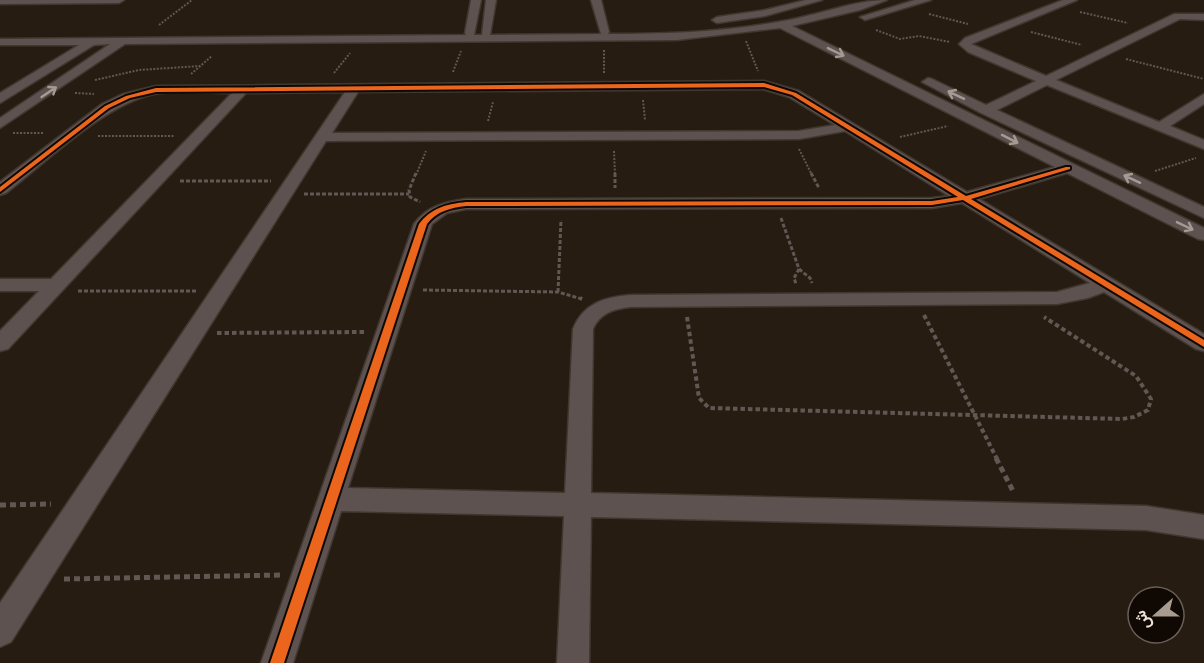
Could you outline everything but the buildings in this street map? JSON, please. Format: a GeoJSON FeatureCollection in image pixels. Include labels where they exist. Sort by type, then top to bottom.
{"type":"FeatureCollection","features":[{"type":"Feature","properties":{"kind":"street"},"geometry":{"type":"LineString","coordinates":[[0,0],[119,0]]}},
{"type":"Feature","properties":{"kind":"street"},"geometry":{"type":"LineString","coordinates":[[470,33],[476,0]]}},
{"type":"Feature","properties":{"kind":"street"},"geometry":{"type":"LineString","coordinates":[[486,33],[491,0]]}},
{"type":"Feature","properties":{"kind":"street"},"geometry":{"type":"LineString","coordinates":[[596,0],[606,28]]}},
{"type":"Feature","properties":{"kind":"street"},"geometry":{"type":"LineString","coordinates":[[703,21],[765,13],[817,0]]}},
{"type":"Feature","properties":{"kind":"street"},"geometry":{"type":"LineString","coordinates":[[0,34],[486,33],[549,36],[606,28],[736,26],[805,15],[858,0]]}},
{"type":"Feature","properties":{"kind":"street"},"geometry":{"type":"LineString","coordinates":[[825,18],[882,0]]}},
{"type":"Feature","properties":{"kind":"street"},"geometry":{"type":"LineString","coordinates":[[0,42],[700,35],[742,32],[825,18],[876,15],[926,0]]}},
{"type":"Feature","properties":{"kind":"street"},"geometry":{"type":"LineString","coordinates":[[1072,0],[969,40],[965,44],[972,50],[1204,145]]}},
{"type":"Feature","properties":{"kind":"street"},"geometry":{"type":"LineString","coordinates":[[986,110],[1181,16],[1204,17]]}},
{"type":"Feature","properties":{"kind":"street"},"geometry":{"type":"LineString","coordinates":[[803,22],[1204,213]]}},
{"type":"Feature","properties":{"kind":"street"},"geometry":{"type":"LineString","coordinates":[[784,26],[1204,235]]}},
{"type":"Feature","properties":{"kind":"street"},"geometry":{"type":"LineString","coordinates":[[247,41],[271,48],[603,46],[673,45],[700,35]]}},
{"type":"Feature","properties":{"kind":"street"},"geometry":{"type":"LineString","coordinates":[[0,124],[123,41]]}},
{"type":"Feature","properties":{"kind":"street"},"geometry":{"type":"LineString","coordinates":[[0,99],[91,42]]}},
{"type":"Feature","properties":{"kind":"street"},"geometry":{"type":"LineString","coordinates":[[0,190],[106,107],[128,97],[174,89],[764,85],[789,92],[1204,344]]}},
{"type":"Feature","properties":{"kind":"street"},"geometry":{"type":"LineString","coordinates":[[0,631],[192,333],[355,87]]}},
{"type":"Feature","properties":{"kind":"street"},"geometry":{"type":"LineString","coordinates":[[0,344],[244,88]]}},
{"type":"Feature","properties":{"kind":"street"},"geometry":{"type":"LineString","coordinates":[[1160,127],[1204,98]]}},
{"type":"Feature","properties":{"kind":"street"},"geometry":{"type":"LineString","coordinates":[[321,137],[792,135],[847,127]]}},
{"type":"Feature","properties":{"kind":"street"},"geometry":{"type":"LineString","coordinates":[[277,663],[426,218],[439,210],[466,204],[932,203],[965,198],[1068,168]]}},
{"type":"Feature","properties":{"kind":"street"},"geometry":{"type":"LineString","coordinates":[[573,663],[583,329],[585,321],[598,309],[618,302],[1070,297],[1106,284]]}},
{"type":"Feature","properties":{"kind":"street"},"geometry":{"type":"LineString","coordinates":[[0,285],[53,288]]}},
{"type":"Feature","properties":{"kind":"street"},"geometry":{"type":"LineString","coordinates":[[332,499],[1146,518],[1204,527]]}},
{"type":"Feature","properties":{"kind":"path"},"geometry":{"type":"LineString","coordinates":[[146,34],[192,0]]}},
{"type":"Feature","properties":{"kind":"path"},"geometry":{"type":"LineString","coordinates":[[1056,6],[1152,29]]}},
{"type":"Feature","properties":{"kind":"path"},"geometry":{"type":"LineString","coordinates":[[904,7],[992,31]]}},
{"type":"Feature","properties":{"kind":"path"},"geometry":{"type":"LineString","coordinates":[[842,17],[898,39],[919,36],[965,44]]}},
{"type":"Feature","properties":{"kind":"path"},"geometry":{"type":"LineString","coordinates":[[1007,25],[1204,79]]}},
{"type":"Feature","properties":{"kind":"path"},"geometry":{"type":"LineString","coordinates":[[742,32],[764,85]]}},
{"type":"Feature","properties":{"kind":"path"},"geometry":{"type":"LineString","coordinates":[[174,89],[229,41]]}},
{"type":"Feature","properties":{"kind":"path"},"geometry":{"type":"LineString","coordinates":[[603,46],[605,86]]}},
{"type":"Feature","properties":{"kind":"path"},"geometry":{"type":"LineString","coordinates":[[447,87],[463,47]]}},
{"type":"Feature","properties":{"kind":"path"},"geometry":{"type":"LineString","coordinates":[[322,88],[355,48]]}},
{"type":"Feature","properties":{"kind":"path"},"geometry":{"type":"LineString","coordinates":[[93,81],[139,70],[200,66]]}},
{"type":"Feature","properties":{"kind":"path"},"geometry":{"type":"LineString","coordinates":[[641,86],[647,135]]}},
{"type":"Feature","properties":{"kind":"path"},"geometry":{"type":"LineString","coordinates":[[483,136],[498,87]]}},
{"type":"Feature","properties":{"kind":"path"},"geometry":{"type":"LineString","coordinates":[[50,91],[128,97]]}},
{"type":"Feature","properties":{"kind":"path"},"geometry":{"type":"LineString","coordinates":[[874,143],[972,120]]}},
{"type":"Feature","properties":{"kind":"path"},"geometry":{"type":"LineString","coordinates":[[10,133],[199,135]]}},
{"type":"Feature","properties":{"kind":"path"},"geometry":{"type":"LineString","coordinates":[[792,135],[826,204]]}},
{"type":"Feature","properties":{"kind":"path"},"geometry":{"type":"LineString","coordinates":[[408,194],[432,136]]}},
{"type":"Feature","properties":{"kind":"path"},"geometry":{"type":"LineString","coordinates":[[614,136],[615,204]]}},
{"type":"Feature","properties":{"kind":"path"},"geometry":{"type":"LineString","coordinates":[[1131,179],[1204,156]]}},
{"type":"Feature","properties":{"kind":"path"},"geometry":{"type":"LineString","coordinates":[[155,182],[408,194],[413,199],[439,210]]}},
{"type":"Feature","properties":{"kind":"path"},"geometry":{"type":"LineString","coordinates":[[558,291],[562,204]]}},
{"type":"Feature","properties":{"kind":"path"},"geometry":{"type":"LineString","coordinates":[[775,204],[800,269],[794,278],[800,300]]}},
{"type":"Feature","properties":{"kind":"path"},"geometry":{"type":"LineString","coordinates":[[53,288],[220,291]]}},
{"type":"Feature","properties":{"kind":"path"},"geometry":{"type":"LineString","coordinates":[[401,290],[558,291],[571,294],[598,309]]}},
{"type":"Feature","properties":{"kind":"path"},"geometry":{"type":"LineString","coordinates":[[684,301],[699,399],[709,408],[1122,419],[1146,413],[1151,406],[1152,397],[1147,387],[1136,376],[1016,299]]}},
{"type":"Feature","properties":{"kind":"path"},"geometry":{"type":"LineString","coordinates":[[916,300],[1026,515]]}},
{"type":"Feature","properties":{"kind":"path"},"geometry":{"type":"LineString","coordinates":[[192,333],[387,332]]}},
{"type":"Feature","properties":{"kind":"path"},"geometry":{"type":"LineString","coordinates":[[0,505],[82,504]]}},
{"type":"Feature","properties":{"kind":"path"},"geometry":{"type":"LineString","coordinates":[[33,579],[307,574]]}},
{"type":"Feature","properties":{"kind":"cycle path"},"geometry":{"type":"LineString","coordinates":[[0,190],[107,107],[128,97],[156,90],[764,85],[794,94],[1204,344]]}},
{"type":"Feature","properties":{"kind":"cycle path"},"geometry":{"type":"LineString","coordinates":[[277,663],[423,224],[431,215],[447,207],[466,204],[932,203],[965,198],[1068,168]]}}]}
